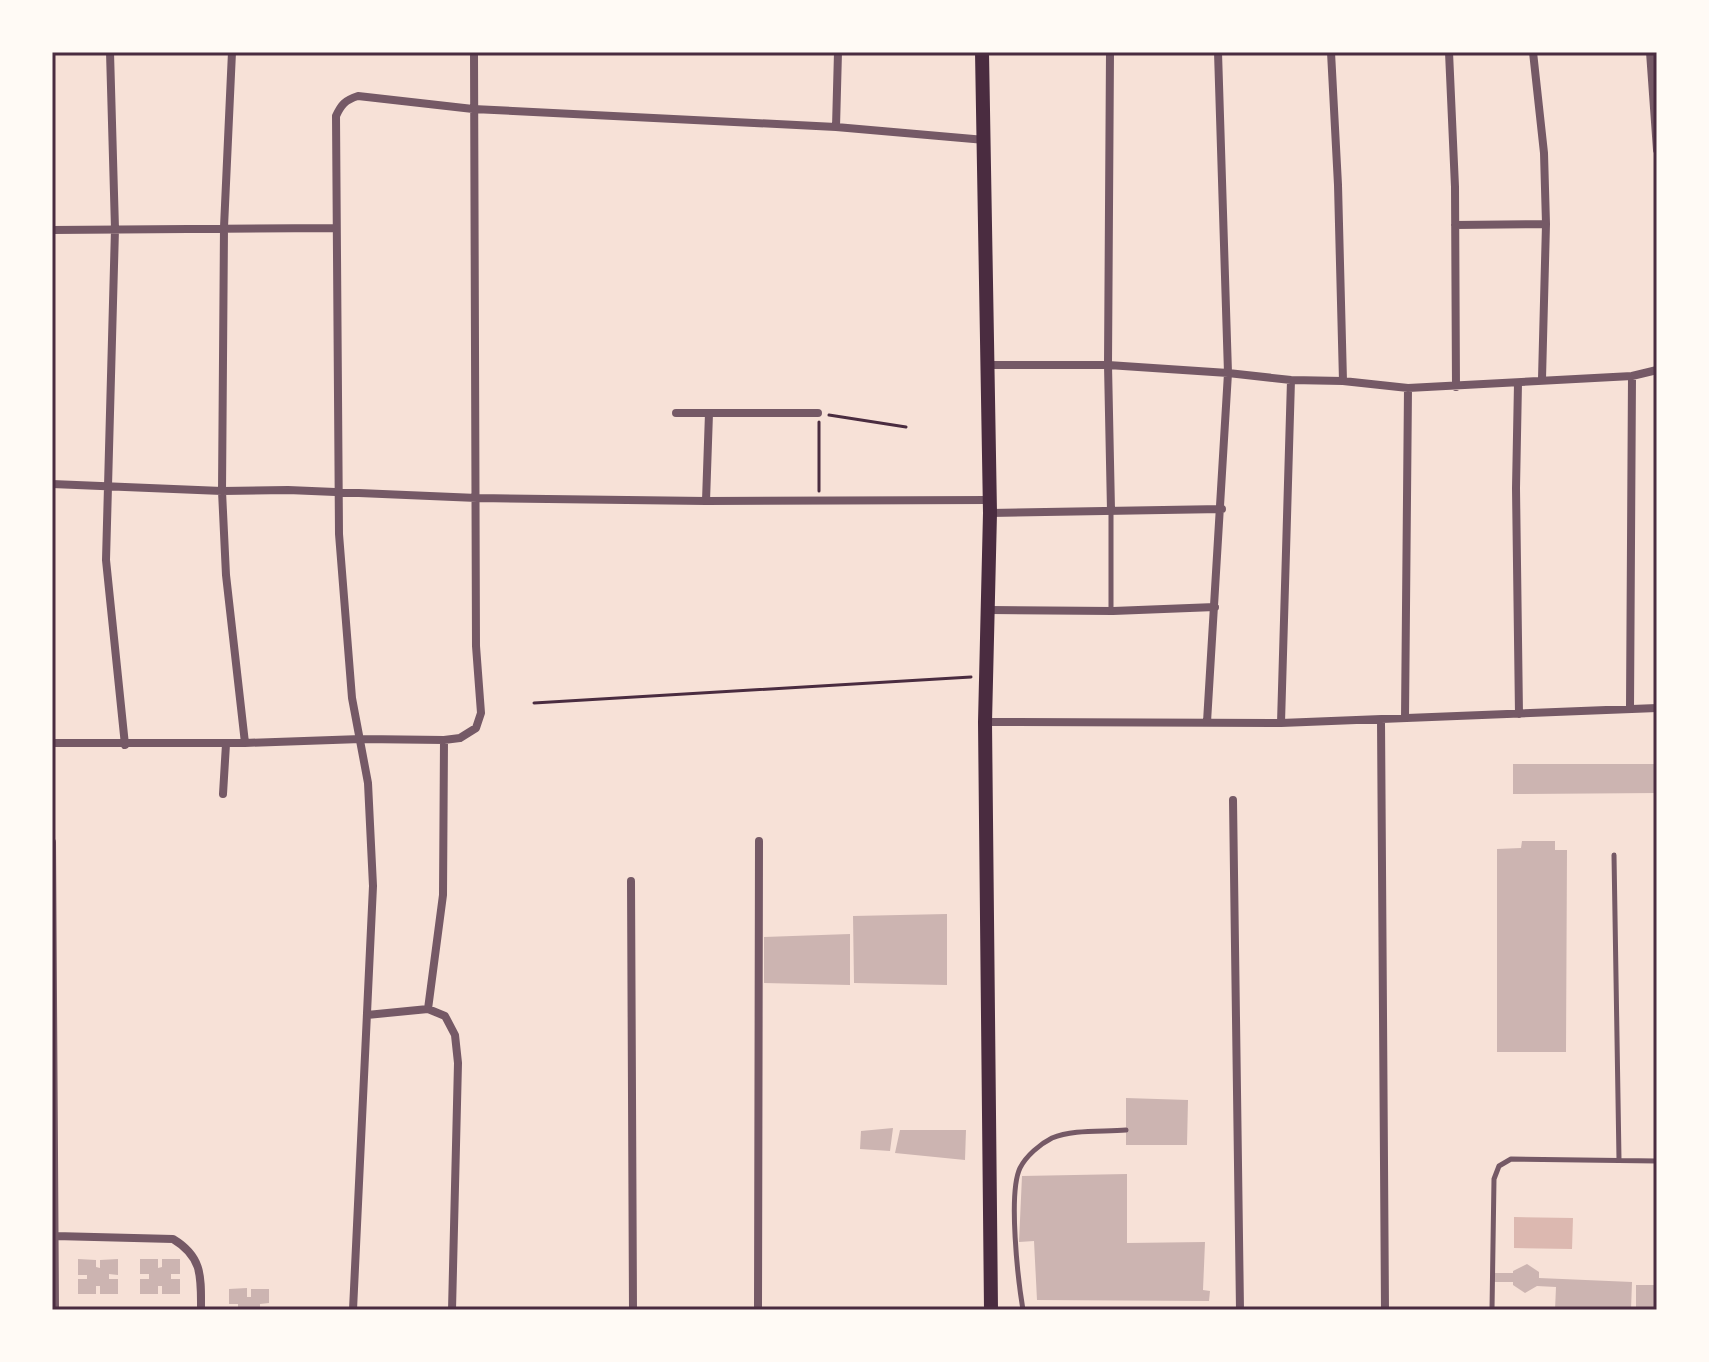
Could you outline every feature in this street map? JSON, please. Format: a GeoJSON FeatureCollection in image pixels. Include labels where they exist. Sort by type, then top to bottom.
{"type":"FeatureCollection","features":[{"type":"Feature","properties":{"kind":"main road"},"geometry":{"type":"LineString","coordinates":[[982,52],[990,506],[990,610],[985,722],[991,1310]]}},
{"type":"Feature","properties":{"kind":"street"},"geometry":{"type":"LineString","coordinates":[[110,52],[115,229],[106,560],[125,745]]}},
{"type":"Feature","properties":{"kind":"street"},"geometry":{"type":"LineString","coordinates":[[232,52],[224,227],[222,491],[226,575],[245,743]]}},
{"type":"Feature","properties":{"kind":"street"},"geometry":{"type":"LineString","coordinates":[[52,743],[125,745],[444,740],[460,738],[476,728],[481,713],[476,646],[474,52]]}},
{"type":"Feature","properties":{"kind":"street"},"geometry":{"type":"LineString","coordinates":[[836,127],[838,52]]}},
{"type":"Feature","properties":{"kind":"street"},"geometry":{"type":"LineString","coordinates":[[1110,52],[1108,365],[1111,510]]}},
{"type":"Feature","properties":{"kind":"street"},"geometry":{"type":"LineString","coordinates":[[1207,722],[1228,373],[1218,52]]}},
{"type":"Feature","properties":{"kind":"street"},"geometry":{"type":"LineString","coordinates":[[1331,52],[1343,381]]}},
{"type":"Feature","properties":{"kind":"street"},"geometry":{"type":"LineString","coordinates":[[1449,52],[1456,387]]}},
{"type":"Feature","properties":{"kind":"street"},"geometry":{"type":"LineString","coordinates":[[1533,52],[1544,153],[1546,224],[1542,379]]}},
{"type":"Feature","properties":{"kind":"street"},"geometry":{"type":"LineString","coordinates":[[1650,52],[1657,150]]}},
{"type":"Feature","properties":{"kind":"street"},"geometry":{"type":"LineString","coordinates":[[353,1310],[373,886],[368,783],[352,698],[338,494],[336,116],[340,106],[358,96],[473,109],[836,127],[985,140]]}},
{"type":"Feature","properties":{"kind":"street"},"geometry":{"type":"LineString","coordinates":[[1455,225],[1546,224]]}},
{"type":"Feature","properties":{"kind":"street"},"geometry":{"type":"LineString","coordinates":[[52,230],[336,228]]}},
{"type":"Feature","properties":{"kind":"street"},"geometry":{"type":"LineString","coordinates":[[988,365],[1108,365],[1408,388],[1632,376],[1657,370]]}},
{"type":"Feature","properties":{"kind":"street"},"geometry":{"type":"LineString","coordinates":[[1630,709],[1632,376]]}},
{"type":"Feature","properties":{"kind":"street"},"geometry":{"type":"LineString","coordinates":[[1281,723],[1291,380]]}},
{"type":"Feature","properties":{"kind":"street"},"geometry":{"type":"LineString","coordinates":[[1518,383],[1519,714]]}},
{"type":"Feature","properties":{"kind":"street"},"geometry":{"type":"LineString","coordinates":[[1405,718],[1408,388]]}},
{"type":"Feature","properties":{"kind":"street"},"geometry":{"type":"LineString","coordinates":[[676,413],[818,413]]}},
{"type":"Feature","properties":{"kind":"street"},"geometry":{"type":"LineString","coordinates":[[706,501],[709,413]]}},
{"type":"Feature","properties":{"kind":"street"},"geometry":{"type":"LineString","coordinates":[[52,484],[477,498],[706,501],[819,498],[1111,510],[1222,509]]}},
{"type":"Feature","properties":{"kind":"street"},"geometry":{"type":"LineString","coordinates":[[990,610],[1111,611],[1215,607]]}},
{"type":"Feature","properties":{"kind":"street"},"geometry":{"type":"LineString","coordinates":[[985,722],[1281,723],[1657,708]]}},
{"type":"Feature","properties":{"kind":"street"},"geometry":{"type":"LineString","coordinates":[[1381,720],[1385,1310]]}},
{"type":"Feature","properties":{"kind":"street"},"geometry":{"type":"LineString","coordinates":[[428,1009],[443,895],[444,740]]}},
{"type":"Feature","properties":{"kind":"street"},"geometry":{"type":"LineString","coordinates":[[223,794],[226,744]]}},
{"type":"Feature","properties":{"kind":"street"},"geometry":{"type":"LineString","coordinates":[[1233,800],[1240,1310]]}},
{"type":"Feature","properties":{"kind":"street"},"geometry":{"type":"LineString","coordinates":[[758,1310],[759,841]]}},
{"type":"Feature","properties":{"kind":"street"},"geometry":{"type":"LineString","coordinates":[[52,842],[55,1310]]}},
{"type":"Feature","properties":{"kind":"street"},"geometry":{"type":"LineString","coordinates":[[631,881],[633,1310]]}},
{"type":"Feature","properties":{"kind":"street"},"geometry":{"type":"LineString","coordinates":[[367,1015],[428,1009],[445,1016],[455,1035],[458,1063],[452,1310]]}},
{"type":"Feature","properties":{"kind":"street"},"geometry":{"type":"LineString","coordinates":[[55,1236],[173,1239],[187,1248],[197,1260],[201,1310]]}},
{"type":"Feature","properties":{"kind":"lane"},"geometry":{"type":"LineString","coordinates":[[1111,510],[1111,611]]}},
{"type":"Feature","properties":{"kind":"lane"},"geometry":{"type":"LineString","coordinates":[[1614,855],[1619,1159]]}},
{"type":"Feature","properties":{"kind":"lane"},"geometry":{"type":"LineString","coordinates":[[1023,1310],[1015,1245],[1015,1183],[1020,1166],[1052,1138],[1072,1133],[1126,1130]]}},
{"type":"Feature","properties":{"kind":"lane"},"geometry":{"type":"LineString","coordinates":[[1492,1310],[1494,1179],[1499,1166],[1511,1159],[1657,1161]]}},
{"type":"Feature","properties":{"kind":"path"},"geometry":{"type":"LineString","coordinates":[[819,498],[818,413],[906,427]]}},
{"type":"Feature","properties":{"kind":"path"},"geometry":{"type":"LineString","coordinates":[[534,703],[987,676]]}},
{"type":"Feature","properties":{"kind":"shaded area"},"geometry":{"type":"Polygon","coordinates":[[[1514,1217],[1573,1218],[1572,1249],[1514,1248],[1514,1217]]]}},
{"type":"Feature","properties":{"kind":"building"},"geometry":{"type":"Polygon","coordinates":[[[1513,764],[1657,764],[1657,793],[1513,794],[1513,764]]]}},
{"type":"Feature","properties":{"kind":"building"},"geometry":{"type":"Polygon","coordinates":[[[1522,841],[1555,841],[1555,850],[1567,850],[1566,1052],[1497,1052],[1497,849],[1521,848],[1522,841]]]}},
{"type":"Feature","properties":{"kind":"building"},"geometry":{"type":"Polygon","coordinates":[[[947,914],[947,985],[854,983],[853,916],[947,914]]]}},
{"type":"Feature","properties":{"kind":"building"},"geometry":{"type":"Polygon","coordinates":[[[850,934],[850,985],[764,983],[764,937],[850,934]]]}},
{"type":"Feature","properties":{"kind":"building"},"geometry":{"type":"Polygon","coordinates":[[[1126,1098],[1188,1100],[1187,1145],[1126,1145],[1126,1098]]]}},
{"type":"Feature","properties":{"kind":"building"},"geometry":{"type":"Polygon","coordinates":[[[893,1128],[890,1151],[860,1149],[861,1131],[893,1128]]]}},
{"type":"Feature","properties":{"kind":"building"},"geometry":{"type":"Polygon","coordinates":[[[900,1130],[966,1130],[965,1160],[895,1153],[900,1130]]]}},
{"type":"Feature","properties":{"kind":"building"},"geometry":{"type":"Polygon","coordinates":[[[1127,1174],[1127,1243],[1205,1242],[1203,1290],[1210,1291],[1209,1301],[1037,1300],[1034,1241],[1019,1242],[1022,1176],[1127,1174]]]}},
{"type":"Feature","properties":{"kind":"building"},"geometry":{"type":"Polygon","coordinates":[[[78,1259],[96,1260],[96,1267],[100,1268],[100,1260],[118,1259],[118,1275],[109,1274],[109,1279],[118,1279],[118,1294],[100,1294],[100,1286],[96,1286],[96,1294],[78,1294],[78,1279],[87,1279],[87,1275],[78,1275],[78,1259]]]}},
{"type":"Feature","properties":{"kind":"building"},"geometry":{"type":"Polygon","coordinates":[[[140,1259],[158,1259],[158,1268],[162,1267],[162,1259],[180,1259],[180,1274],[171,1274],[171,1279],[180,1279],[180,1294],[162,1294],[162,1286],[158,1286],[158,1294],[140,1294],[140,1279],[149,1279],[149,1274],[140,1274],[140,1259]]]}},
{"type":"Feature","properties":{"kind":"building"},"geometry":{"type":"Polygon","coordinates":[[[1527,1264],[1539,1272],[1539,1278],[1632,1282],[1631,1310],[1555,1310],[1556,1287],[1537,1286],[1525,1293],[1513,1282],[1494,1282],[1494,1273],[1513,1273],[1527,1264]]]}},
{"type":"Feature","properties":{"kind":"building"},"geometry":{"type":"Polygon","coordinates":[[[1636,1285],[1657,1285],[1657,1310],[1636,1310],[1636,1285]]]}},
{"type":"Feature","properties":{"kind":"building"},"geometry":{"type":"Polygon","coordinates":[[[247,1288],[247,1297],[251,1297],[251,1289],[269,1289],[269,1303],[260,1304],[260,1310],[238,1310],[238,1304],[229,1304],[229,1289],[247,1288]]]}}]}
